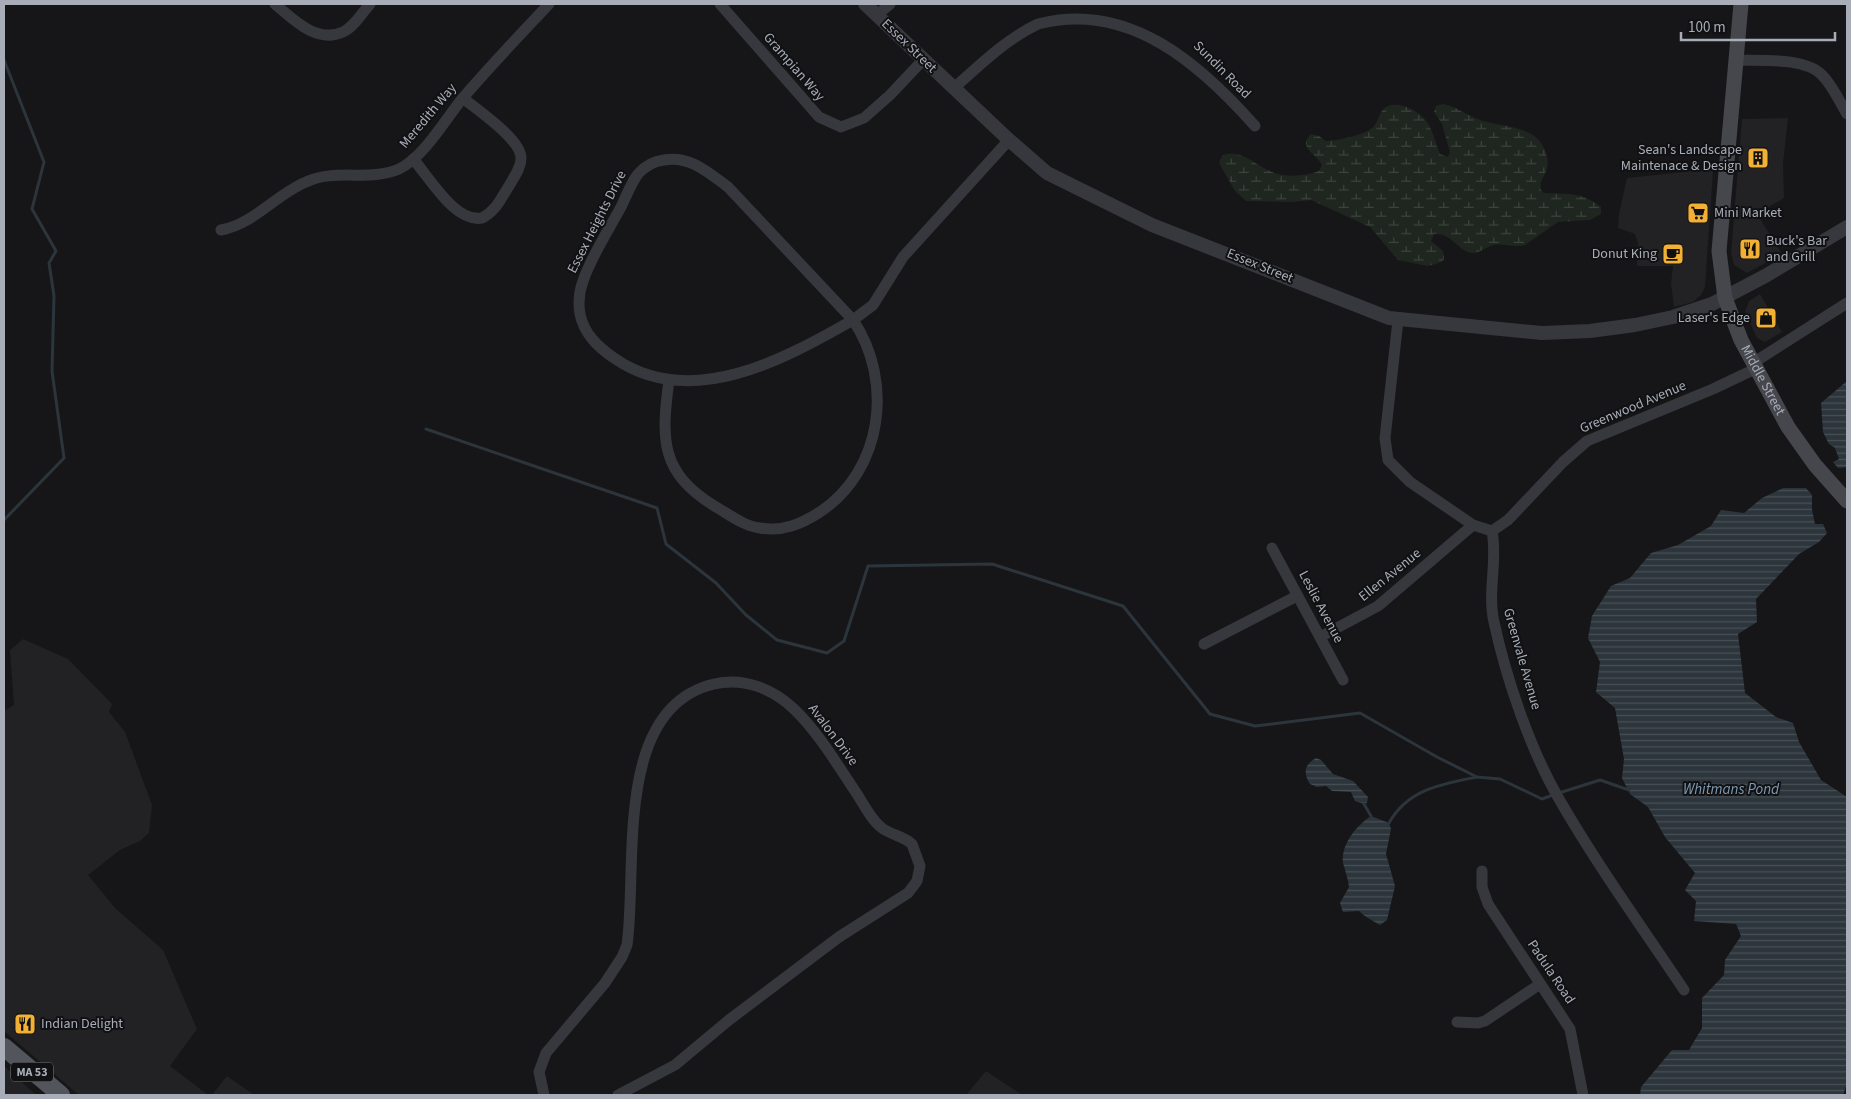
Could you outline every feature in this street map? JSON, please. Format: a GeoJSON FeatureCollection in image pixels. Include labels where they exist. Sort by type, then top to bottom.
{"type":"FeatureCollection","features":[{"type":"Feature","properties":{"kind":"main road","name":"Middle Street"},"geometry":{"type":"LineString","coordinates":[[1740,4],[1719,251],[1725,298],[1735,327],[1754,366],[1800,446],[1847,501]]}},
{"type":"Feature","properties":{"kind":"main road","name":"MA 53"},"geometry":{"type":"LineString","coordinates":[[4,1047],[61,1095]]}},
{"type":"Feature","properties":{"kind":"street"},"geometry":{"type":"LineString","coordinates":[[275,4],[307,30],[330,35],[343,32],[352,26],[370,4]]}},
{"type":"Feature","properties":{"kind":"street","name":"Meredith Way"},"geometry":{"type":"LineString","coordinates":[[221,230],[242,224],[288,191],[312,179],[332,175],[382,174],[402,167],[413,159],[463,98],[549,4]]}},
{"type":"Feature","properties":{"kind":"street","name":"Grampian Way"},"geometry":{"type":"LineString","coordinates":[[720,4],[818,117],[841,127],[864,118],[890,95],[923,60]]}},
{"type":"Feature","properties":{"kind":"street","name":"Essex Street"},"geometry":{"type":"LineString","coordinates":[[865,4],[1009,140],[1047,173],[1098,200],[1152,224],[1381,316],[1398,320],[1516,332],[1570,333],[1635,325],[1673,317],[1725,298],[1847,227]]}},
{"type":"Feature","properties":{"kind":"street"},"geometry":{"type":"LineString","coordinates":[[877,15],[890,4]]}},
{"type":"Feature","properties":{"kind":"street","name":"Sundin Road"},"geometry":{"type":"LineString","coordinates":[[954,88],[992,54],[1022,32],[1081,8],[1127,20],[1161,36],[1195,61],[1255,126]]}},
{"type":"Feature","properties":{"kind":"street"},"geometry":{"type":"LineString","coordinates":[[1736,60],[1810,66],[1827,81],[1847,114]]}},
{"type":"Feature","properties":{"kind":"street"},"geometry":{"type":"LineString","coordinates":[[413,159],[461,214],[472,219],[482,218],[496,206],[518,170],[521,160],[520,151],[509,137],[463,98]]}},
{"type":"Feature","properties":{"kind":"street","name":"Essex Heights Drive"},"geometry":{"type":"LineString","coordinates":[[853,320],[728,187],[705,170],[685,159],[666,159],[651,163],[638,174],[583,281],[578,301],[580,317],[590,339],[623,364],[645,374],[669,380],[722,378],[753,370],[781,359],[853,320],[873,305],[909,250],[1009,140]]}},
{"type":"Feature","properties":{"kind":"street","name":"Greenwood Avenue"},"geometry":{"type":"LineString","coordinates":[[1492,531],[1508,520],[1563,462],[1587,441],[1714,389],[1754,366],[1847,303]]}},
{"type":"Feature","properties":{"kind":"street"},"geometry":{"type":"LineString","coordinates":[[669,380],[665,406],[666,447],[674,471],[680,478],[702,498],[741,522],[759,528],[778,529],[796,526],[830,505],[848,487],[869,450],[874,433],[878,408],[877,382],[869,352],[853,320]]}},
{"type":"Feature","properties":{"kind":"street"},"geometry":{"type":"LineString","coordinates":[[1398,320],[1385,438],[1386,454],[1401,475],[1473,525],[1492,531]]}},
{"type":"Feature","properties":{"kind":"street","name":"Ellen Avenue"},"geometry":{"type":"LineString","coordinates":[[1320,637],[1378,606],[1473,525]]}},
{"type":"Feature","properties":{"kind":"street","name":"Greenvale Avenue"},"geometry":{"type":"LineString","coordinates":[[1492,531],[1494,548],[1491,597],[1494,621],[1530,738],[1557,795],[1684,990]]}},
{"type":"Feature","properties":{"kind":"street","name":"Leslie Avenue"},"geometry":{"type":"LineString","coordinates":[[1272,548],[1343,680]]}},
{"type":"Feature","properties":{"kind":"street"},"geometry":{"type":"LineString","coordinates":[[1204,644],[1297,596]]}},
{"type":"Feature","properties":{"kind":"street","name":"Avalon Drive"},"geometry":{"type":"LineString","coordinates":[[544,1095],[539,1072],[546,1053],[605,983],[622,958],[627,945],[634,807],[638,778],[649,745],[660,723],[678,700],[696,689],[730,682],[757,686],[772,693],[799,715],[882,828],[912,844],[920,866],[917,881],[908,893],[834,941],[729,1020],[675,1064],[618,1095]]}},
{"type":"Feature","properties":{"kind":"street","name":"Padula Road"},"geometry":{"type":"LineString","coordinates":[[1482,871],[1482,887],[1488,904],[1570,1029],[1583,1095]]}},
{"type":"Feature","properties":{"kind":"street"},"geometry":{"type":"LineString","coordinates":[[1457,1022],[1478,1023],[1485,1021],[1540,984]]}},
{"type":"Feature","properties":{"kind":"shaded area"},"geometry":{"type":"Polygon","coordinates":[[[1788,118],[1783,164],[1784,198],[1757,214],[1782,254],[1747,273],[1734,265],[1731,253],[1742,119],[1788,118]]]}},
{"type":"Feature","properties":{"kind":"shaded area"},"geometry":{"type":"Polygon","coordinates":[[[1703,170],[1713,171],[1705,287],[1701,295],[1693,302],[1674,307],[1671,284],[1673,266],[1637,266],[1638,243],[1635,234],[1618,228],[1619,214],[1627,178],[1703,170]]]}},
{"type":"Feature","properties":{"kind":"shaded area"},"geometry":{"type":"Polygon","coordinates":[[[1760,294],[1782,332],[1765,342],[1757,338],[1745,312],[1749,301],[1760,294]]]}},
{"type":"Feature","properties":{"kind":"shaded area"},"geometry":{"type":"Polygon","coordinates":[[[23,639],[68,659],[112,704],[109,712],[125,732],[152,805],[149,833],[140,841],[120,850],[88,875],[115,908],[163,950],[197,1029],[170,1066],[208,1095],[79,1095],[4,1031],[4,711],[14,705],[10,650],[23,639]]]}},
{"type":"Feature","properties":{"kind":"shaded area"},"geometry":{"type":"Polygon","coordinates":[[[4,1066],[35,1094],[37,1095],[4,1095],[4,1066]]]}},
{"type":"Feature","properties":{"kind":"shaded area"},"geometry":{"type":"Polygon","coordinates":[[[986,1071],[1022,1095],[966,1095],[986,1071]]]}},
{"type":"Feature","properties":{"kind":"shaded area"},"geometry":{"type":"Polygon","coordinates":[[[227,1076],[254,1095],[212,1095],[227,1076]]]}},
{"type":"Feature","properties":{"kind":"green space"},"geometry":{"type":"Polygon","coordinates":[[[1443,104],[1452,106],[1475,118],[1528,132],[1543,146],[1547,157],[1548,162],[1541,182],[1541,190],[1544,193],[1581,196],[1601,207],[1601,214],[1590,220],[1558,222],[1525,245],[1494,245],[1475,253],[1468,252],[1445,236],[1434,234],[1431,241],[1443,251],[1444,259],[1442,262],[1428,266],[1398,260],[1370,227],[1311,200],[1292,202],[1246,201],[1235,191],[1219,163],[1222,156],[1235,154],[1278,174],[1296,176],[1314,173],[1319,171],[1322,165],[1307,147],[1307,139],[1311,134],[1319,136],[1326,141],[1361,134],[1374,127],[1381,111],[1391,105],[1408,108],[1424,118],[1431,129],[1440,154],[1448,157],[1450,152],[1442,124],[1434,112],[1436,106],[1443,104]]]}},
{"type":"Feature","properties":{"kind":"water"},"geometry":{"type":"Polygon","coordinates":[[[1847,381],[1847,467],[1838,468],[1833,462],[1839,459],[1835,448],[1829,444],[1823,432],[1821,403],[1847,381]]]}},
{"type":"Feature","properties":{"kind":"water","name":"Whitmans Pond"},"geometry":{"type":"Polygon","coordinates":[[[1783,488],[1806,488],[1812,495],[1812,510],[1815,524],[1823,524],[1827,533],[1819,542],[1799,554],[1756,599],[1757,622],[1738,634],[1745,693],[1776,717],[1793,723],[1799,742],[1821,780],[1847,797],[1847,1083],[1843,1095],[1640,1095],[1641,1087],[1672,1050],[1689,1050],[1702,1028],[1702,998],[1724,975],[1725,960],[1741,936],[1736,924],[1694,921],[1696,901],[1685,890],[1695,873],[1665,837],[1648,807],[1630,794],[1622,778],[1624,759],[1615,708],[1596,692],[1600,662],[1588,638],[1592,616],[1611,586],[1630,578],[1651,553],[1678,545],[1711,526],[1721,510],[1744,513],[1762,498],[1783,488]]]}},
{"type":"Feature","properties":{"kind":"water"},"geometry":{"type":"Polygon","coordinates":[[[1316,758],[1321,760],[1333,774],[1353,781],[1368,797],[1367,803],[1355,801],[1351,792],[1332,791],[1326,786],[1317,787],[1310,784],[1306,776],[1306,769],[1309,763],[1316,758]]]}},
{"type":"Feature","properties":{"kind":"water"},"geometry":{"type":"Polygon","coordinates":[[[1371,816],[1389,823],[1391,829],[1386,854],[1395,886],[1387,920],[1380,925],[1359,911],[1343,912],[1340,903],[1349,887],[1343,863],[1344,849],[1355,830],[1371,816]]]}},
{"type":"Feature","properties":{"kind":"waterway"},"geometry":{"type":"LineString","coordinates":[[4,60],[44,162],[32,209],[56,251],[49,263],[54,296],[52,371],[64,458],[4,520]]}},
{"type":"Feature","properties":{"kind":"waterway"},"geometry":{"type":"LineString","coordinates":[[426,429],[657,508],[666,544],[716,583],[746,615],[777,640],[827,653],[844,641],[868,566],[992,564],[1123,606],[1210,714],[1255,726],[1360,713],[1437,757],[1477,777],[1500,779],[1542,799],[1553,795]]}},
{"type":"Feature","properties":{"kind":"waterway"},"geometry":{"type":"LineString","coordinates":[[1389,823],[1406,802],[1416,795],[1451,782],[1477,777]]}},
{"type":"Feature","properties":{"kind":"waterway"},"geometry":{"type":"LineString","coordinates":[[1559,793],[1600,780],[1629,790],[1630,788]]}},
{"type":"Feature","properties":{"kind":"waterway"},"geometry":{"type":"LineString","coordinates":[[1364,804],[1371,816]]}},
{"type":"Feature","properties":{"kind":"place","name":"Sean's Landscape Maintenace & Design"},"geometry":{"type":"Point","coordinates":[1758,158]}},
{"type":"Feature","properties":{"kind":"place","name":"Mini Market"},"geometry":{"type":"Point","coordinates":[1698,213]}},
{"type":"Feature","properties":{"kind":"place","name":"Buck's Bar and Grill"},"geometry":{"type":"Point","coordinates":[1750,249]}},
{"type":"Feature","properties":{"kind":"place","name":"Donut King"},"geometry":{"type":"Point","coordinates":[1673,254]}},
{"type":"Feature","properties":{"kind":"place","name":"Laser's Edge"},"geometry":{"type":"Point","coordinates":[1766,318]}},
{"type":"Feature","properties":{"kind":"place","name":"Indian Delight"},"geometry":{"type":"Point","coordinates":[25,1024]}}]}
